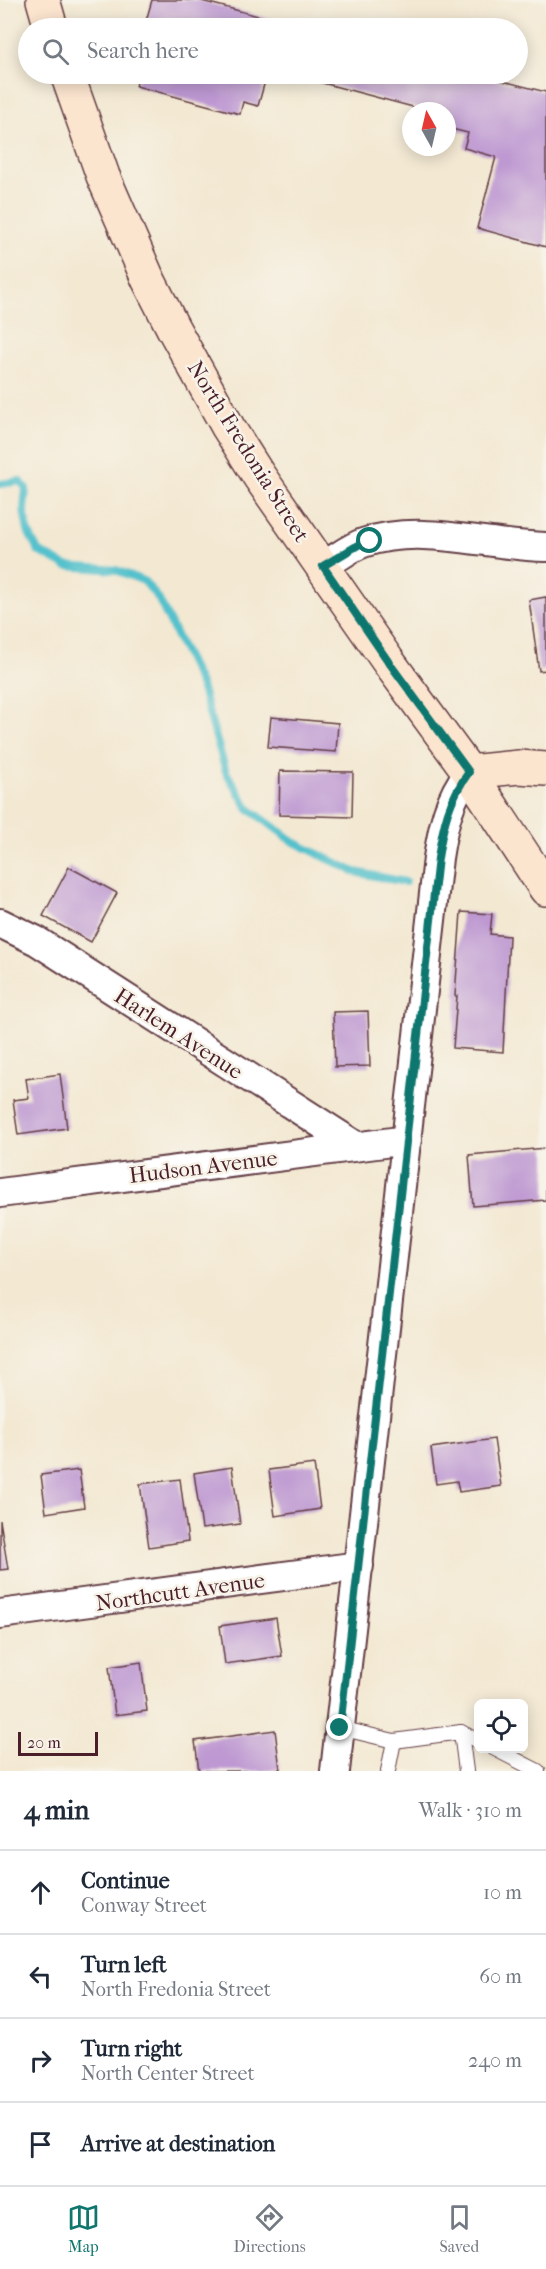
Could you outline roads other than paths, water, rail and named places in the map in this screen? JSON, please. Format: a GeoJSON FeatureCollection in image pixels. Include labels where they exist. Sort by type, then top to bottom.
{"type":"FeatureCollection","features":[{"type":"Feature","properties":{"kind":"street"},"geometry":{"type":"LineString","coordinates":[[43,0],[48,18]]}},
{"type":"Feature","properties":{"kind":"street","name":"North Fredonia Street"},"geometry":{"type":"LineString","coordinates":[[71,84],[103,176],[148,279],[228,427],[259,476],[390,664],[469,772],[546,889]]}},
{"type":"Feature","properties":{"kind":"street"},"geometry":{"type":"LineString","coordinates":[[323,566],[360,544],[404,536],[434,535],[546,547]]}},
{"type":"Feature","properties":{"kind":"street"},"geometry":{"type":"LineString","coordinates":[[335,1771],[442,834],[452,799],[469,772],[519,767],[546,770]]}},
{"type":"Feature","properties":{"kind":"street","name":"Harlem Avenue"},"geometry":{"type":"LineString","coordinates":[[0,923],[37,941],[356,1146]]}},
{"type":"Feature","properties":{"kind":"street","name":"Hudson Avenue"},"geometry":{"type":"LineString","coordinates":[[0,1193],[407,1140]]}},
{"type":"Feature","properties":{"kind":"street","name":"Northcutt Avenue"},"geometry":{"type":"LineString","coordinates":[[0,1614],[359,1566]]}},
{"type":"Feature","properties":{"kind":"lane"},"geometry":{"type":"LineString","coordinates":[[340,1728],[394,1741],[461,1732],[474,1739]]}},
{"type":"Feature","properties":{"kind":"lane"},"geometry":{"type":"LineString","coordinates":[[461,1732],[466,1771]]}},
{"type":"Feature","properties":{"kind":"lane"},"geometry":{"type":"LineString","coordinates":[[388,1771],[394,1741]]}},
{"type":"Feature","properties":{"kind":"lane"},"geometry":{"type":"LineString","coordinates":[[501,1753],[538,1771]]}},
{"type":"Feature","properties":{"kind":"waterway"},"geometry":{"type":"LineString","coordinates":[[0,484],[20,481],[26,488],[24,510],[28,531],[38,551],[66,566],[116,570],[144,581],[158,598],[201,686],[226,772],[248,808],[294,842],[355,872],[405,882]]}}]}
